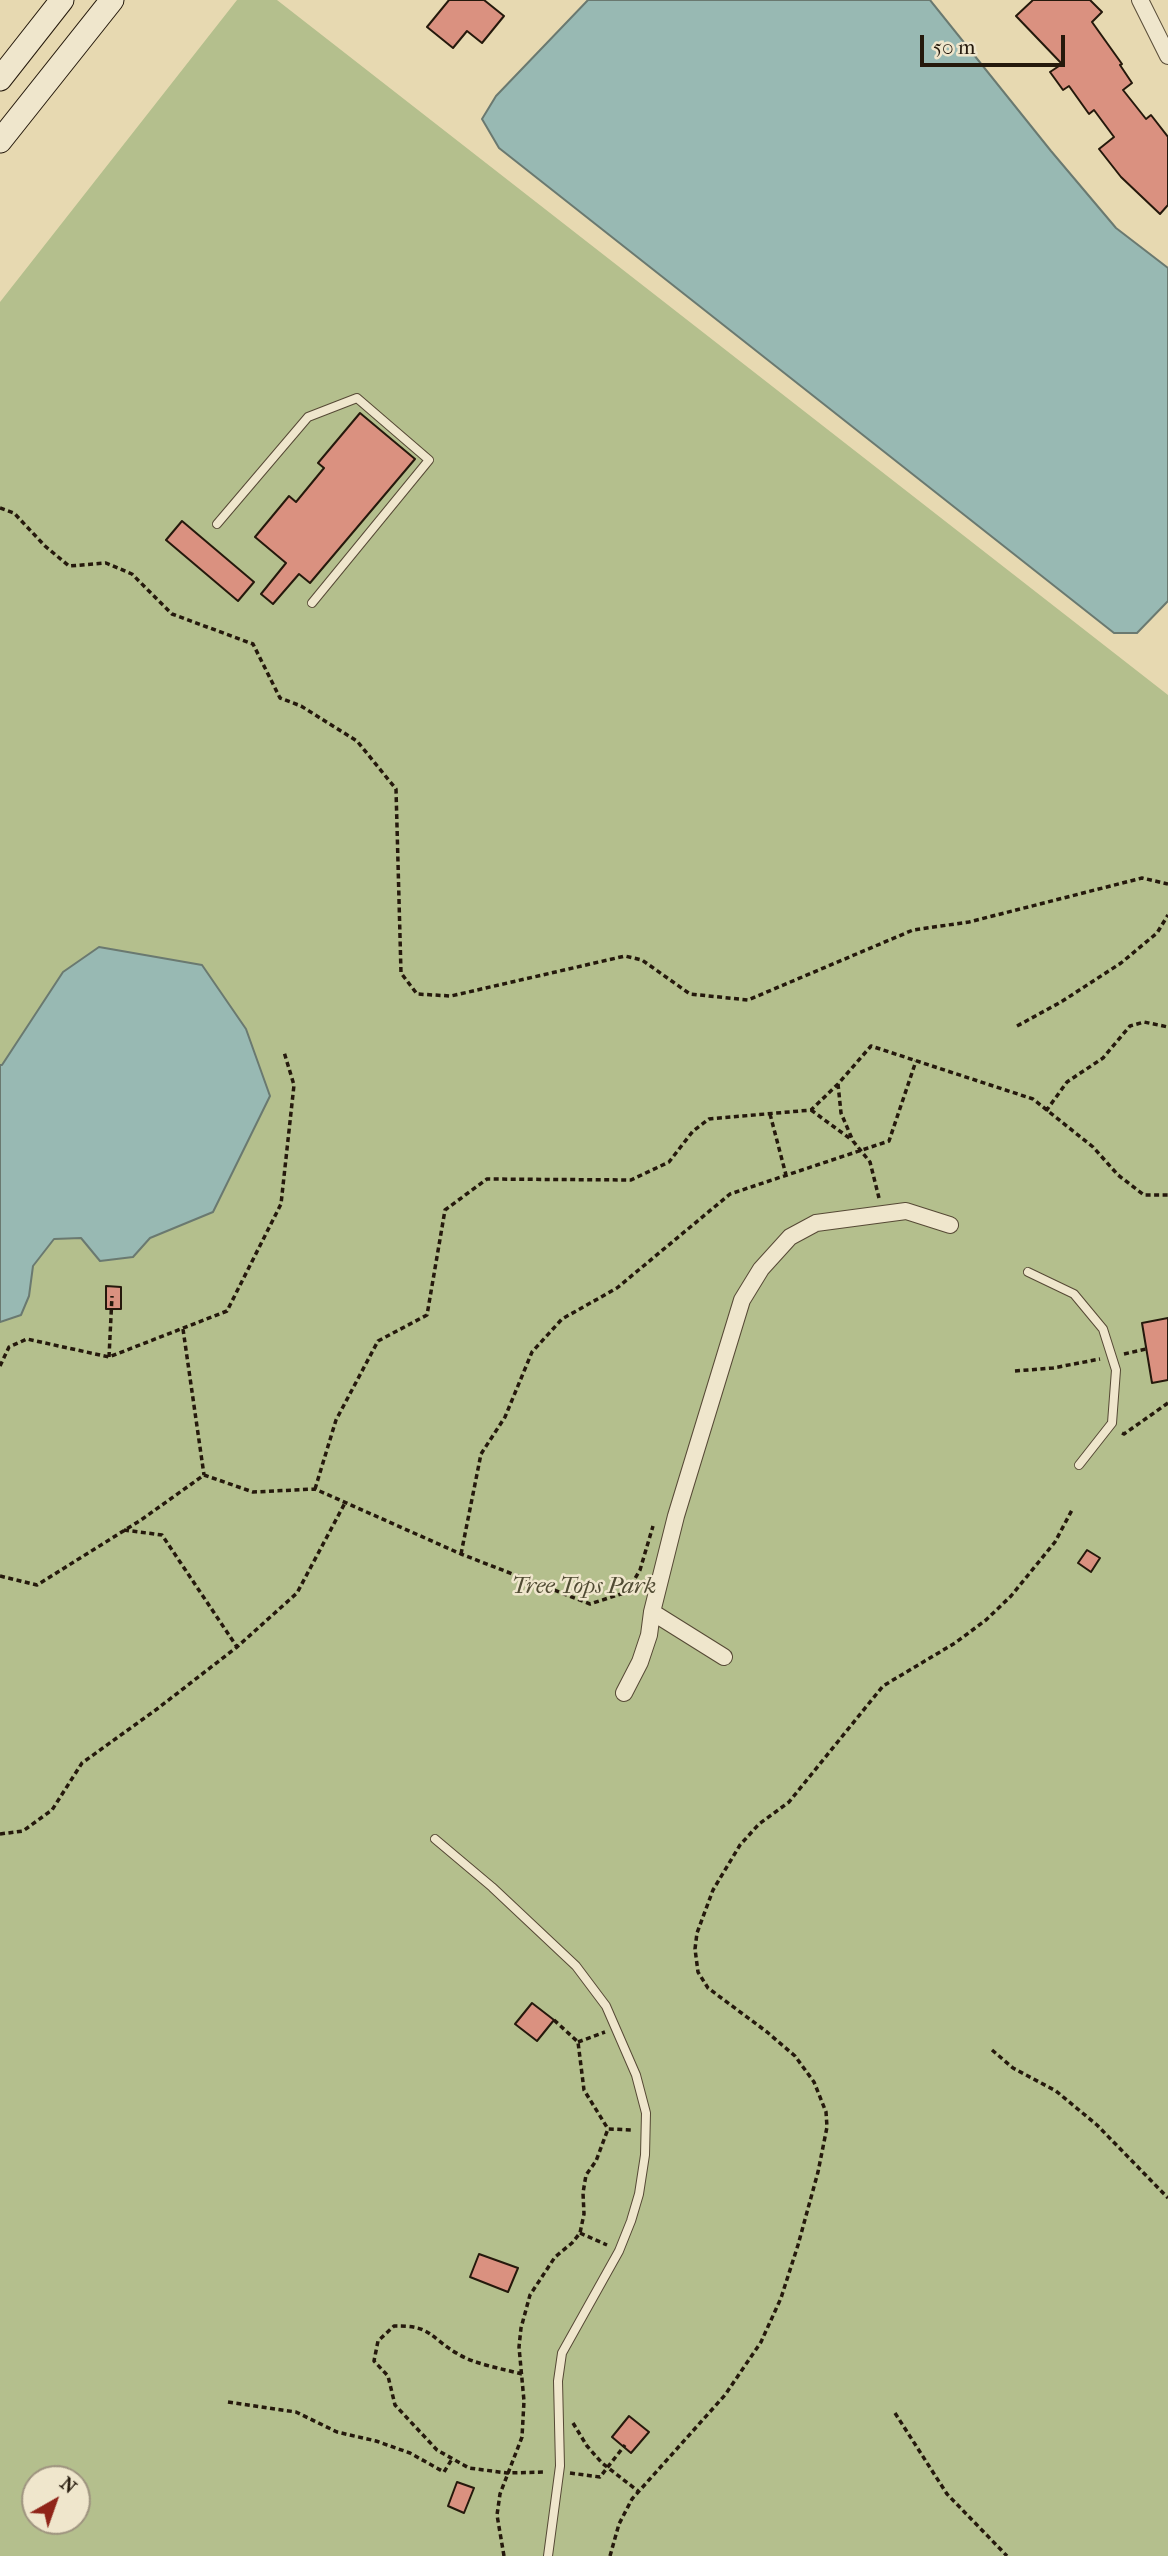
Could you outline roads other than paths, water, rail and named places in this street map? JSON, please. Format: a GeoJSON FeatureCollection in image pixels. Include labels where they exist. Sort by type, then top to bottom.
{"type":"FeatureCollection","features":[{"type":"Feature","properties":{"kind":"main road"},"geometry":{"type":"LineString","coordinates":[[0,79],[62,0]]}},
{"type":"Feature","properties":{"kind":"main road"},"geometry":{"type":"LineString","coordinates":[[0,141],[112,0]]}},
{"type":"Feature","properties":{"kind":"street"},"geometry":{"type":"LineString","coordinates":[[1140,0],[1168,56]]}},
{"type":"Feature","properties":{"kind":"street"},"geometry":{"type":"LineString","coordinates":[[624,1693],[640,1662],[649,1635],[652,1612],[687,1479],[742,1300],[761,1269],[790,1237],[816,1223],[906,1211],[950,1225]]}},
{"type":"Feature","properties":{"kind":"street"},"geometry":{"type":"LineString","coordinates":[[652,1612],[724,1657]]}},
{"type":"Feature","properties":{"kind":"lane"},"geometry":{"type":"LineString","coordinates":[[217,524],[308,417],[357,398],[429,460],[312,603]]}},
{"type":"Feature","properties":{"kind":"lane"},"geometry":{"type":"LineString","coordinates":[[1028,1272],[1074,1294],[1103,1329],[1116,1370],[1112,1423],[1079,1465]]}},
{"type":"Feature","properties":{"kind":"lane"},"geometry":{"type":"LineString","coordinates":[[435,1839],[502,1895],[576,1966],[606,2006],[636,2075],[646,2113],[645,2155],[639,2194],[619,2251],[562,2353],[558,2382],[559,2472],[555,2521],[548,2556]]}},
{"type":"Feature","properties":{"kind":"water"},"geometry":{"type":"Polygon","coordinates":[[[588,0],[930,0],[1116,228],[1168,268],[1168,601],[1137,633],[1114,633],[499,148],[482,119],[496,96],[588,0]]]}},
{"type":"Feature","properties":{"kind":"water"},"geometry":{"type":"Polygon","coordinates":[[[99,947],[202,965],[246,1029],[270,1096],[213,1212],[150,1238],[133,1257],[100,1261],[81,1238],[54,1239],[33,1266],[29,1296],[21,1315],[0,1322],[0,1065],[63,972],[99,947]]]}},
{"type":"Feature","properties":{"kind":"park label","name":"Tree Tops Park"},"geometry":{"type":"Point","coordinates":[584,1587]}}]}
